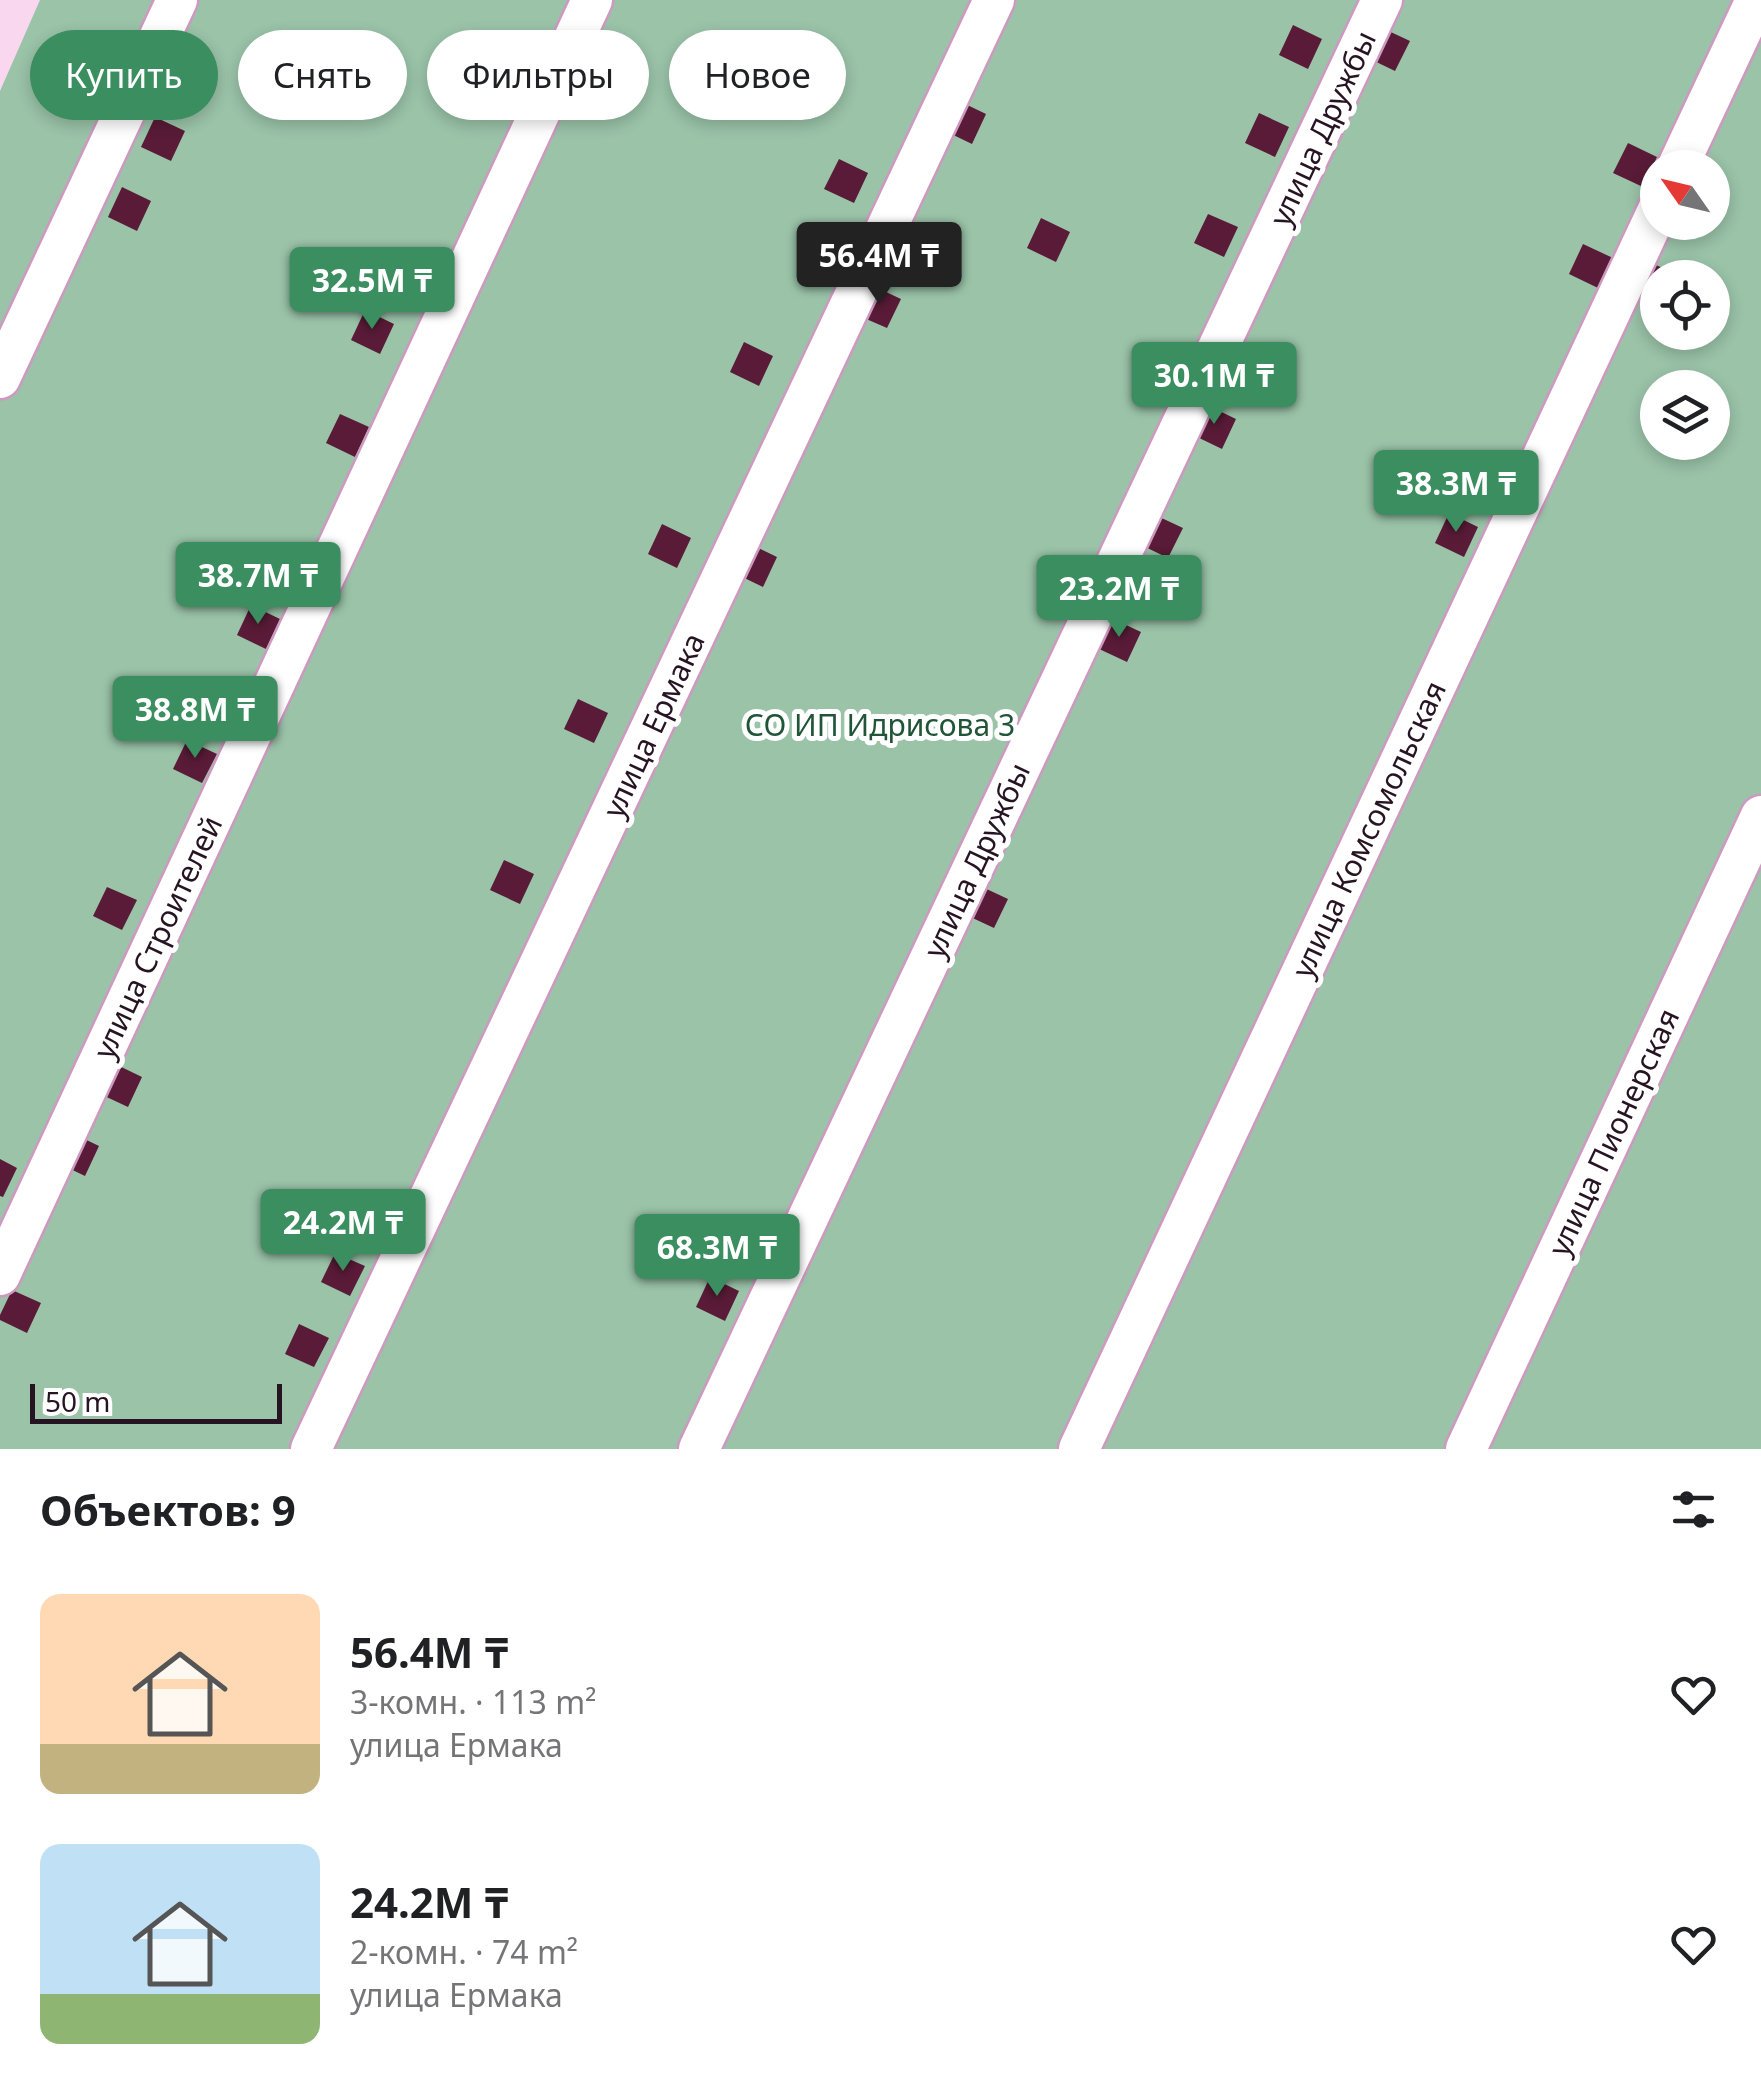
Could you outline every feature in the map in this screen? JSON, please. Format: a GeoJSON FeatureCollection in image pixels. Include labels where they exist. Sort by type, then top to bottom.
{"type":"FeatureCollection","features":[{"type":"Feature","properties":{"kind":"street"},"geometry":{"type":"LineString","coordinates":[[0,378],[177,0]]}},
{"type":"Feature","properties":{"kind":"street","name":"улица Строителей"},"geometry":{"type":"LineString","coordinates":[[0,1275],[592,0]]}},
{"type":"Feature","properties":{"kind":"street","name":"улица Ермака"},"geometry":{"type":"LineString","coordinates":[[311,1449],[994,0]]}},
{"type":"Feature","properties":{"kind":"street","name":"улица Дружбы"},"geometry":{"type":"LineString","coordinates":[[698,1449],[1382,0]]}},
{"type":"Feature","properties":{"kind":"street"},"geometry":{"type":"LineString","coordinates":[[1685,150],[1756,0]]}},
{"type":"Feature","properties":{"kind":"street","name":"улица Комсомольская"},"geometry":{"type":"LineString","coordinates":[[1079,1449],[1644,240]]}},
{"type":"Feature","properties":{"kind":"street","name":"улица Пионерская"},"geometry":{"type":"LineString","coordinates":[[1466,1449],[1761,816]]}},
{"type":"Feature","properties":{"kind":"green space","name":"СО ИП Идрисова 3"},"geometry":{"type":"Polygon","coordinates":[[[40,0],[1761,0],[1761,1449],[0,1449],[0,91],[40,0]]]}},
{"type":"Feature","properties":{"kind":"building"},"geometry":{"type":"Polygon","coordinates":[[[1293,25],[1322,39],[1308,69],[1279,55],[1293,25]]]}},
{"type":"Feature","properties":{"kind":"building"},"geometry":{"type":"Polygon","coordinates":[[[1380,27],[1410,41],[1395,71],[1366,57],[1380,27]]]}},
{"type":"Feature","properties":{"kind":"building"},"geometry":{"type":"Polygon","coordinates":[[[957,100],[986,114],[972,144],[943,130],[957,100]]]}},
{"type":"Feature","properties":{"kind":"building"},"geometry":{"type":"Polygon","coordinates":[[[1259,113],[1289,127],[1275,157],[1245,143],[1259,113]]]}},
{"type":"Feature","properties":{"kind":"building"},"geometry":{"type":"Polygon","coordinates":[[[154,120],[185,131],[171,161],[141,147],[154,120]]]}},
{"type":"Feature","properties":{"kind":"building"},"geometry":{"type":"Polygon","coordinates":[[[1628,143],[1642,150],[1640,186],[1613,173],[1628,143]]]}},
{"type":"Feature","properties":{"kind":"building"},"geometry":{"type":"Polygon","coordinates":[[[839,159],[868,173],[854,203],[824,189],[839,159]]]}},
{"type":"Feature","properties":{"kind":"building"},"geometry":{"type":"Polygon","coordinates":[[[122,187],[151,201],[137,231],[108,217],[122,187]]]}},
{"type":"Feature","properties":{"kind":"building"},"geometry":{"type":"Polygon","coordinates":[[[1208,214],[1238,227],[1224,257],[1194,243],[1208,214]]]}},
{"type":"Feature","properties":{"kind":"building"},"geometry":{"type":"Polygon","coordinates":[[[1041,218],[1070,232],[1056,262],[1027,248],[1041,218]]]}},
{"type":"Feature","properties":{"kind":"building"},"geometry":{"type":"Polygon","coordinates":[[[1583,244],[1613,258],[1598,288],[1569,274],[1583,244]]]}},
{"type":"Feature","properties":{"kind":"building"},"geometry":{"type":"Polygon","coordinates":[[[871,285],[901,299],[887,328],[857,315],[871,285]]]}},
{"type":"Feature","properties":{"kind":"building"},"geometry":{"type":"Polygon","coordinates":[[[365,310],[394,324],[380,354],[351,340],[365,310]]]}},
{"type":"Feature","properties":{"kind":"building"},"geometry":{"type":"Polygon","coordinates":[[[744,342],[773,356],[759,386],[730,372],[744,342]]]}},
{"type":"Feature","properties":{"kind":"building"},"geometry":{"type":"Polygon","coordinates":[[[1150,357],[1179,371],[1165,401],[1136,387],[1150,357]]]}},
{"type":"Feature","properties":{"kind":"building"},"geometry":{"type":"Polygon","coordinates":[[[1207,405],[1236,419],[1222,449],[1193,435],[1207,405]]]}},
{"type":"Feature","properties":{"kind":"building"},"geometry":{"type":"Polygon","coordinates":[[[340,414],[369,427],[355,457],[326,443],[340,414]]]}},
{"type":"Feature","properties":{"kind":"building"},"geometry":{"type":"Polygon","coordinates":[[[1449,513],[1478,527],[1464,557],[1435,543],[1449,513]]]}},
{"type":"Feature","properties":{"kind":"building"},"geometry":{"type":"Polygon","coordinates":[[[1153,514],[1183,528],[1168,558],[1139,544],[1153,514]]]}},
{"type":"Feature","properties":{"kind":"building"},"geometry":{"type":"Polygon","coordinates":[[[662,524],[691,538],[677,568],[648,554],[662,524]]]}},
{"type":"Feature","properties":{"kind":"building"},"geometry":{"type":"Polygon","coordinates":[[[748,543],[777,557],[763,587],[734,573],[748,543]]]}},
{"type":"Feature","properties":{"kind":"building"},"geometry":{"type":"Polygon","coordinates":[[[251,605],[280,619],[266,649],[237,635],[251,605]]]}},
{"type":"Feature","properties":{"kind":"building"},"geometry":{"type":"Polygon","coordinates":[[[1111,618],[1141,632],[1127,662],[1097,648],[1111,618]]]}},
{"type":"Feature","properties":{"kind":"building"},"geometry":{"type":"Polygon","coordinates":[[[578,699],[608,713],[594,743],[564,729],[578,699]]]}},
{"type":"Feature","properties":{"kind":"building"},"geometry":{"type":"Polygon","coordinates":[[[187,740],[217,754],[202,783],[173,769],[187,740]]]}},
{"type":"Feature","properties":{"kind":"building"},"geometry":{"type":"Polygon","coordinates":[[[504,860],[534,874],[520,904],[490,890],[504,860]]]}},
{"type":"Feature","properties":{"kind":"building"},"geometry":{"type":"Polygon","coordinates":[[[978,885],[1008,899],[994,928],[964,914],[978,885]]]}},
{"type":"Feature","properties":{"kind":"building"},"geometry":{"type":"Polygon","coordinates":[[[107,887],[137,900],[122,930],[93,916],[107,887]]]}},
{"type":"Feature","properties":{"kind":"building"},"geometry":{"type":"Polygon","coordinates":[[[113,1063],[142,1077],[128,1107],[98,1093],[113,1063]]]}},
{"type":"Feature","properties":{"kind":"building"},"geometry":{"type":"Polygon","coordinates":[[[70,1132],[99,1146],[85,1176],[56,1162],[70,1132]]]}},
{"type":"Feature","properties":{"kind":"building"},"geometry":{"type":"Polygon","coordinates":[[[0,1159],[17,1168],[3,1197],[0,1196],[0,1159]]]}},
{"type":"Feature","properties":{"kind":"building"},"geometry":{"type":"Polygon","coordinates":[[[335,1253],[365,1266],[350,1296],[321,1282],[335,1253]]]}},
{"type":"Feature","properties":{"kind":"building"},"geometry":{"type":"Polygon","coordinates":[[[710,1277],[739,1291],[725,1321],[696,1307],[710,1277]]]}},
{"type":"Feature","properties":{"kind":"building"},"geometry":{"type":"Polygon","coordinates":[[[12,1290],[41,1303],[27,1333],[0,1320],[12,1290]]]}},
{"type":"Feature","properties":{"kind":"building"},"geometry":{"type":"Polygon","coordinates":[[[299,1324],[329,1338],[314,1367],[285,1354],[299,1324]]]}}]}
